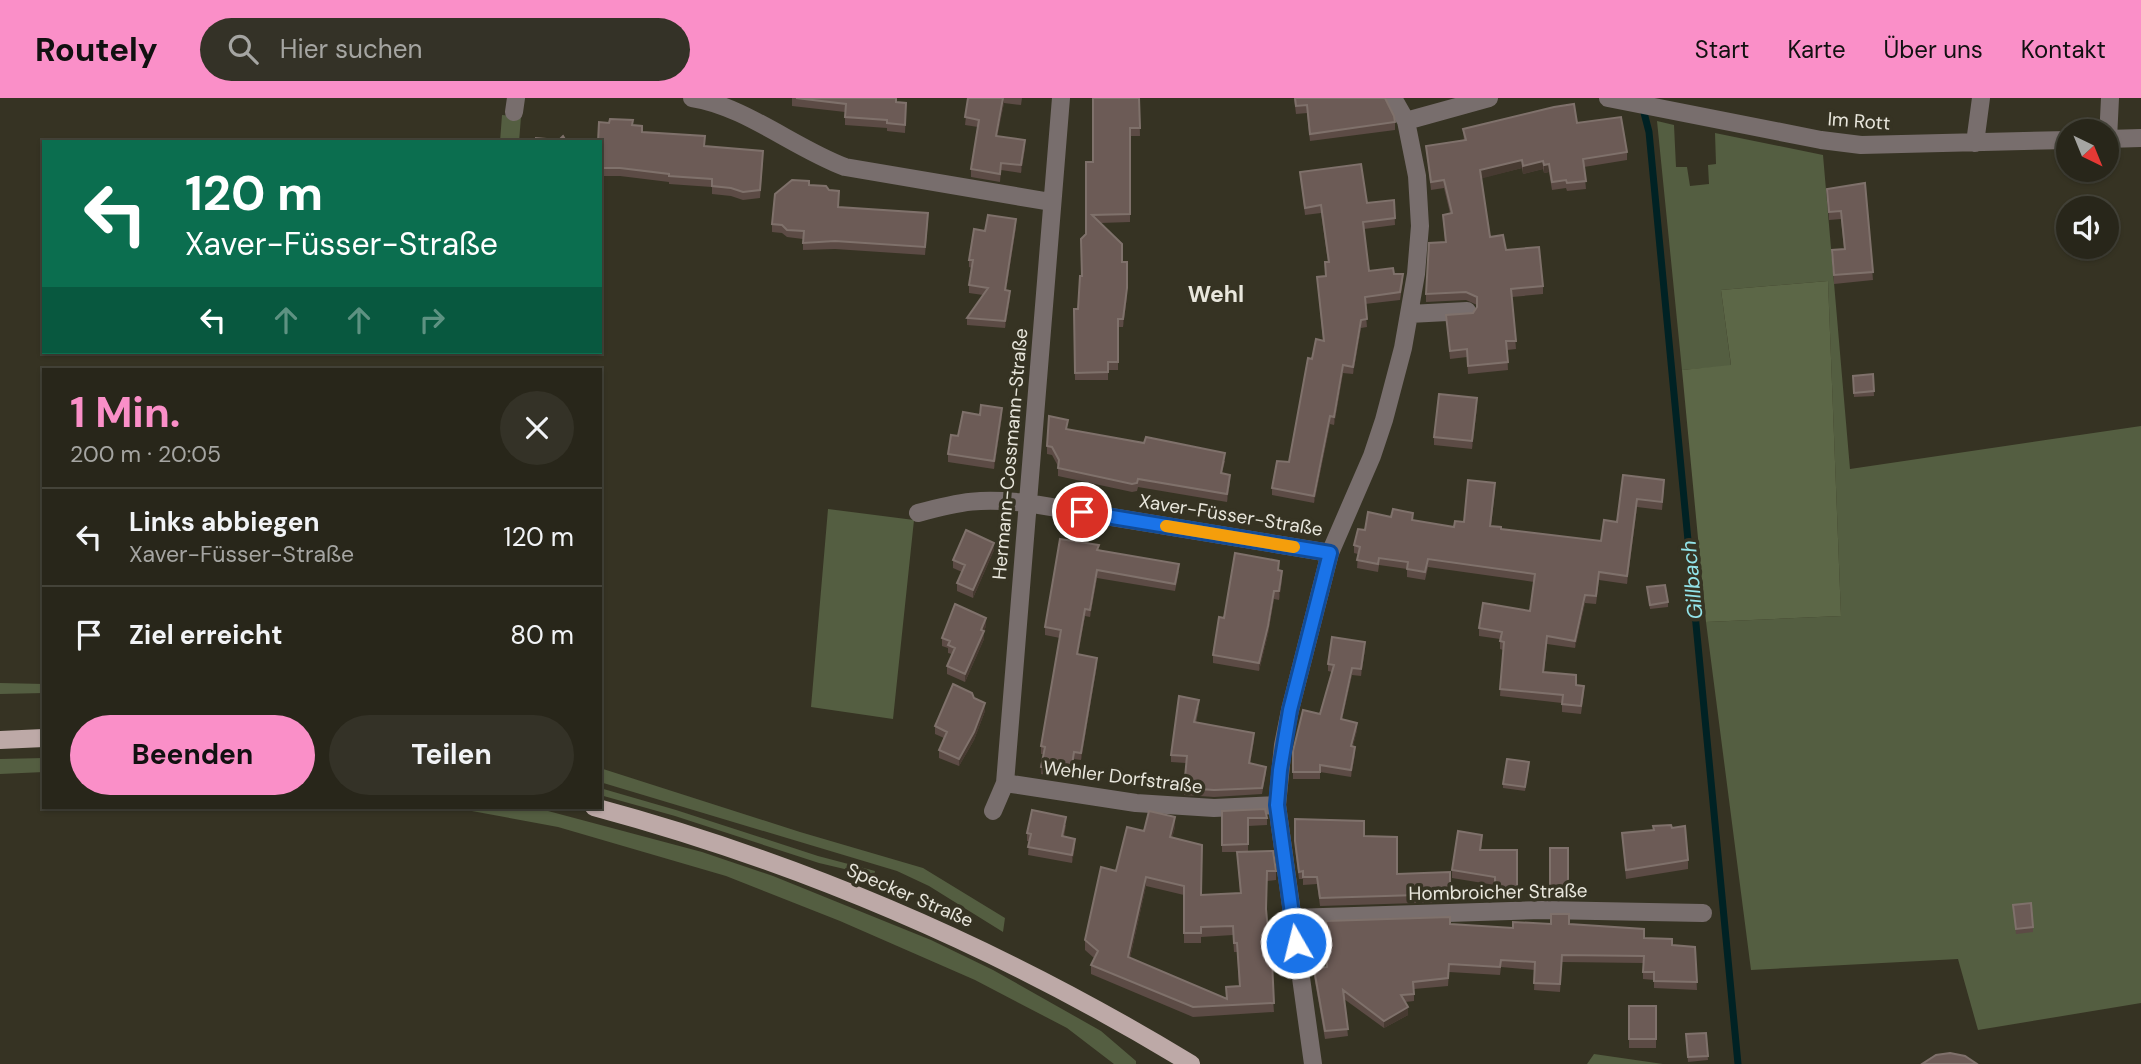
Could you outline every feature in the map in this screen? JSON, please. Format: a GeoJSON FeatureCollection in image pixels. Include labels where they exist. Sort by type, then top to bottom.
{"type":"FeatureCollection","features":[{"type":"Feature","properties":{"kind":"main road"},"geometry":{"type":"LineString","coordinates":[[0,731],[41,738]]}},
{"type":"Feature","properties":{"kind":"main road"},"geometry":{"type":"LineString","coordinates":[[0,740],[41,738]]}},
{"type":"Feature","properties":{"kind":"main road","name":"Specker Straße"},"geometry":{"type":"LineString","coordinates":[[600,809],[812,876],[909,917],[982,949],[1191,1064]]}},
{"type":"Feature","properties":{"kind":"street"},"geometry":{"type":"LineString","coordinates":[[692,98],[729,109],[845,167],[1051,202]]}},
{"type":"Feature","properties":{"kind":"street","name":"Hermann-Cossmann-Straße"},"geometry":{"type":"LineString","coordinates":[[992,811],[1005,783],[1061,98]]}},
{"type":"Feature","properties":{"kind":"street"},"geometry":{"type":"LineString","coordinates":[[1313,1064],[1277,805],[1290,710],[1330,553],[1372,456],[1393,386],[1409,314],[1420,226],[1417,176],[1406,121],[1393,98]]}},
{"type":"Feature","properties":{"kind":"street"},"geometry":{"type":"LineString","coordinates":[[1406,121],[1489,98]]}},
{"type":"Feature","properties":{"kind":"street"},"geometry":{"type":"LineString","coordinates":[[1975,143],[1981,98]]}},
{"type":"Feature","properties":{"kind":"street"},"geometry":{"type":"LineString","coordinates":[[2108,119],[2110,98]]}},
{"type":"Feature","properties":{"kind":"street","name":"Im Rott"},"geometry":{"type":"LineString","coordinates":[[1616,100],[1842,144],[1880,146],[2056,140]]}},
{"type":"Feature","properties":{"kind":"street"},"geometry":{"type":"LineString","coordinates":[[2119,139],[2141,138]]}},
{"type":"Feature","properties":{"kind":"street"},"geometry":{"type":"LineString","coordinates":[[1409,314],[1467,311]]}},
{"type":"Feature","properties":{"kind":"street","name":"Xaver-Füsser-Straße"},"geometry":{"type":"LineString","coordinates":[[918,513],[968,500],[990,499],[1330,553]]}},
{"type":"Feature","properties":{"kind":"street","name":"Wehler Dorfstraße"},"geometry":{"type":"LineString","coordinates":[[1005,783],[1136,803],[1214,808],[1277,805]]}},
{"type":"Feature","properties":{"kind":"street","name":"Hombroicher Straße"},"geometry":{"type":"LineString","coordinates":[[1292,918],[1543,910],[1703,913]]}},
{"type":"Feature","properties":{"kind":"green space"},"geometry":{"type":"Polygon","coordinates":[[[502,115],[521,117],[519,140],[500,140],[502,115]]]}},
{"type":"Feature","properties":{"kind":"green space"},"geometry":{"type":"Polygon","coordinates":[[[1657,121],[1674,125],[1676,167],[1687,167],[1690,186],[1709,184],[1708,165],[1716,164],[1715,133],[1823,155],[1850,469],[2141,426],[2141,1003],[1978,1030],[1958,959],[1751,970],[1706,622],[1841,616],[1828,281],[1721,290],[1731,366],[1682,370],[1657,121]]]}},
{"type":"Feature","properties":{"kind":"green space"},"geometry":{"type":"Polygon","coordinates":[[[1828,281],[1841,616],[1706,622],[1682,370],[1731,365],[1721,290],[1828,281]]]}},
{"type":"Feature","properties":{"kind":"green space"},"geometry":{"type":"Polygon","coordinates":[[[828,509],[914,520],[893,719],[811,707],[828,509]]]}},
{"type":"Feature","properties":{"kind":"green space"},"geometry":{"type":"Polygon","coordinates":[[[0,683],[42,684],[42,693],[0,694],[0,683]]]}},
{"type":"Feature","properties":{"kind":"green space"},"geometry":{"type":"Polygon","coordinates":[[[42,758],[42,772],[0,774],[0,759],[42,758]]]}},
{"type":"Feature","properties":{"kind":"green space"},"geometry":{"type":"Polygon","coordinates":[[[602,769],[923,868],[1005,918],[1003,932],[929,886],[897,871],[602,783],[602,769]]]}},
{"type":"Feature","properties":{"kind":"green space"},"geometry":{"type":"Polygon","coordinates":[[[602,789],[818,856],[875,871],[874,876],[819,863],[675,816],[602,796],[602,789]]]}},
{"type":"Feature","properties":{"kind":"green space"},"geometry":{"type":"Polygon","coordinates":[[[461,809],[541,809],[702,852],[773,876],[931,940],[993,970],[1101,1031],[1136,1061],[1136,1064],[1114,1064],[1067,1028],[975,980],[840,921],[726,876],[558,827],[461,809]]]}},
{"type":"Feature","properties":{"kind":"green space"},"geometry":{"type":"Polygon","coordinates":[[[1594,1054],[1663,1064],[1587,1064],[1594,1054]]]}},
{"type":"Feature","properties":{"kind":"building"},"geometry":{"type":"Polygon","coordinates":[[[796,98],[896,98],[896,102],[906,103],[905,125],[887,123],[887,120],[845,117],[846,104],[796,98]]]}},
{"type":"Feature","properties":{"kind":"building"},"geometry":{"type":"Polygon","coordinates":[[[968,98],[1003,98],[996,136],[1025,140],[1021,165],[1001,163],[1000,174],[971,169],[979,120],[965,117],[968,98]]]}},
{"type":"Feature","properties":{"kind":"building"},"geometry":{"type":"Polygon","coordinates":[[[1093,98],[1139,98],[1140,128],[1130,128],[1130,214],[1092,215],[1122,244],[1122,262],[1127,262],[1123,319],[1118,319],[1118,362],[1108,362],[1108,372],[1075,373],[1074,309],[1078,309],[1082,276],[1081,239],[1086,234],[1086,162],[1093,162],[1093,98]]]}},
{"type":"Feature","properties":{"kind":"building"},"geometry":{"type":"Polygon","coordinates":[[[1295,98],[1385,98],[1395,122],[1310,134],[1307,105],[1296,106],[1295,98]]]}},
{"type":"Feature","properties":{"kind":"building"},"geometry":{"type":"Polygon","coordinates":[[[1574,104],[1577,123],[1621,117],[1627,152],[1583,159],[1586,181],[1552,182],[1549,164],[1544,165],[1543,161],[1523,166],[1522,160],[1480,170],[1490,237],[1503,235],[1506,250],[1539,247],[1543,286],[1511,289],[1516,341],[1506,341],[1508,362],[1468,366],[1467,349],[1450,351],[1446,315],[1473,313],[1477,307],[1477,297],[1466,292],[1426,294],[1429,243],[1446,242],[1443,215],[1452,213],[1444,180],[1431,182],[1426,146],[1466,140],[1463,129],[1574,104]]]}},
{"type":"Feature","properties":{"kind":"building"},"geometry":{"type":"Polygon","coordinates":[[[610,119],[633,120],[632,125],[642,126],[642,132],[705,136],[704,146],[763,151],[760,190],[743,192],[712,186],[712,179],[602,168],[599,122],[609,123],[610,119]]]}},
{"type":"Feature","properties":{"kind":"building"},"geometry":{"type":"Polygon","coordinates":[[[1361,164],[1367,203],[1394,200],[1395,218],[1363,222],[1369,271],[1393,268],[1394,274],[1403,274],[1400,292],[1365,297],[1367,319],[1361,320],[1353,367],[1343,365],[1334,417],[1330,416],[1314,496],[1272,488],[1277,461],[1289,462],[1308,358],[1312,359],[1316,339],[1324,341],[1317,277],[1326,276],[1325,262],[1329,262],[1321,205],[1305,208],[1300,172],[1361,164]]]}},
{"type":"Feature","properties":{"kind":"building"},"geometry":{"type":"Polygon","coordinates":[[[792,180],[809,181],[809,185],[826,186],[829,190],[839,191],[838,207],[928,213],[925,247],[835,241],[803,243],[804,231],[787,230],[782,225],[772,224],[775,194],[792,180]]]}},
{"type":"Feature","properties":{"kind":"building"},"geometry":{"type":"Polygon","coordinates":[[[1865,183],[1873,272],[1834,275],[1832,250],[1845,249],[1841,211],[1829,212],[1827,189],[1865,183]]]}},
{"type":"Feature","properties":{"kind":"building"},"geometry":{"type":"Polygon","coordinates":[[[988,215],[1016,219],[1005,290],[1010,291],[1005,321],[967,318],[988,288],[969,285],[973,260],[969,260],[974,229],[985,231],[988,215]]]}},
{"type":"Feature","properties":{"kind":"building"},"geometry":{"type":"Polygon","coordinates":[[[1873,374],[1874,391],[1854,393],[1853,376],[1873,374]]]}},
{"type":"Feature","properties":{"kind":"building"},"geometry":{"type":"Polygon","coordinates":[[[1439,394],[1477,398],[1472,441],[1434,437],[1439,394]]]}},
{"type":"Feature","properties":{"kind":"building"},"geometry":{"type":"Polygon","coordinates":[[[981,405],[1002,408],[994,461],[948,454],[951,435],[958,436],[963,412],[980,415],[981,405]]]}},
{"type":"Feature","properties":{"kind":"building"},"geometry":{"type":"Polygon","coordinates":[[[1049,416],[1068,420],[1066,429],[1144,443],[1146,437],[1225,453],[1221,473],[1230,475],[1227,494],[1138,479],[1137,483],[1132,484],[1058,468],[1059,460],[1052,447],[1047,446],[1049,416]]]}},
{"type":"Feature","properties":{"kind":"building"},"geometry":{"type":"Polygon","coordinates":[[[1623,475],[1664,480],[1662,502],[1637,499],[1627,576],[1599,572],[1596,596],[1585,595],[1575,641],[1547,636],[1543,672],[1576,675],[1576,685],[1584,686],[1581,706],[1562,704],[1563,695],[1500,689],[1504,642],[1500,641],[1502,632],[1479,628],[1483,603],[1530,611],[1535,574],[1428,559],[1425,572],[1407,569],[1408,562],[1379,558],[1378,564],[1357,560],[1360,547],[1354,545],[1358,529],[1365,530],[1368,512],[1391,517],[1393,509],[1413,513],[1412,520],[1454,527],[1455,521],[1464,522],[1468,480],[1495,483],[1490,526],[1601,541],[1604,520],[1617,522],[1623,475]]]}},
{"type":"Feature","properties":{"kind":"building"},"geometry":{"type":"Polygon","coordinates":[[[966,530],[994,543],[973,590],[957,583],[965,565],[953,560],[966,530]]]}},
{"type":"Feature","properties":{"kind":"building"},"geometry":{"type":"Polygon","coordinates":[[[1060,539],[1099,545],[1097,550],[1179,564],[1175,584],[1097,570],[1090,610],[1085,609],[1077,654],[1097,658],[1081,753],[1074,752],[1071,771],[1041,767],[1045,747],[1041,746],[1061,630],[1045,627],[1060,539]]]}},
{"type":"Feature","properties":{"kind":"building"},"geometry":{"type":"Polygon","coordinates":[[[1235,553],[1279,561],[1278,570],[1282,571],[1279,591],[1274,591],[1259,663],[1213,655],[1219,617],[1224,618],[1235,553]]]}},
{"type":"Feature","properties":{"kind":"building"},"geometry":{"type":"Polygon","coordinates":[[[1665,585],[1668,602],[1650,605],[1647,587],[1665,585]]]}},
{"type":"Feature","properties":{"kind":"building"},"geometry":{"type":"Polygon","coordinates":[[[955,604],[986,618],[981,630],[984,631],[965,674],[947,666],[955,648],[948,645],[950,641],[942,638],[955,604]]]}},
{"type":"Feature","properties":{"kind":"building"},"geometry":{"type":"Polygon","coordinates":[[[1332,637],[1365,642],[1361,669],[1352,668],[1341,719],[1357,723],[1351,746],[1355,747],[1351,770],[1320,765],[1320,772],[1293,772],[1293,751],[1303,710],[1320,714],[1334,665],[1328,664],[1332,637]]]}},
{"type":"Feature","properties":{"kind":"building"},"geometry":{"type":"Polygon","coordinates":[[[953,684],[985,703],[974,732],[959,759],[939,750],[947,732],[935,726],[953,684]]]}},
{"type":"Feature","properties":{"kind":"building"},"geometry":{"type":"Polygon","coordinates":[[[1179,696],[1199,700],[1194,722],[1254,733],[1249,763],[1266,767],[1262,788],[1184,788],[1187,756],[1171,755],[1179,696]]]}},
{"type":"Feature","properties":{"kind":"building"},"geometry":{"type":"Polygon","coordinates":[[[1507,759],[1529,762],[1525,787],[1503,784],[1507,759]]]}},
{"type":"Feature","properties":{"kind":"building"},"geometry":{"type":"Polygon","coordinates":[[[1265,809],[1267,818],[1248,818],[1248,844],[1222,845],[1222,811],[1265,809]]]}},
{"type":"Feature","properties":{"kind":"building"},"geometry":{"type":"Polygon","coordinates":[[[1032,810],[1066,817],[1062,836],[1075,839],[1072,855],[1028,847],[1031,834],[1027,833],[1032,810]]]}},
{"type":"Feature","properties":{"kind":"building"},"geometry":{"type":"Polygon","coordinates":[[[1149,811],[1175,817],[1170,837],[1202,845],[1201,895],[1241,893],[1237,852],[1273,851],[1276,871],[1267,871],[1266,909],[1269,941],[1271,940],[1274,1003],[1193,1007],[1091,965],[1098,951],[1085,940],[1101,867],[1116,871],[1127,827],[1144,831],[1149,811]],[[1146,877],[1128,957],[1227,999],[1226,987],[1240,986],[1233,926],[1201,927],[1201,933],[1184,933],[1184,886],[1146,877]]]}},
{"type":"Feature","properties":{"kind":"building"},"geometry":{"type":"Polygon","coordinates":[[[1295,819],[1364,821],[1364,836],[1397,837],[1397,874],[1450,872],[1450,894],[1320,898],[1317,877],[1303,877],[1303,871],[1299,872],[1295,819]]]}},
{"type":"Feature","properties":{"kind":"building"},"geometry":{"type":"Polygon","coordinates":[[[1671,825],[1672,828],[1685,826],[1688,860],[1626,870],[1622,833],[1654,830],[1653,826],[1671,825]]]}},
{"type":"Feature","properties":{"kind":"building"},"geometry":{"type":"Polygon","coordinates":[[[1458,831],[1482,835],[1480,850],[1517,850],[1517,890],[1495,890],[1495,877],[1452,870],[1458,831]]]}},
{"type":"Feature","properties":{"kind":"building"},"geometry":{"type":"Polygon","coordinates":[[[1550,848],[1568,848],[1568,893],[1550,893],[1550,848]]]}},
{"type":"Feature","properties":{"kind":"building"},"geometry":{"type":"Polygon","coordinates":[[[2031,903],[2033,927],[2016,929],[2013,905],[2031,903]]]}},
{"type":"Feature","properties":{"kind":"building"},"geometry":{"type":"Polygon","coordinates":[[[1551,914],[1569,914],[1569,924],[1644,929],[1644,938],[1672,939],[1672,945],[1695,947],[1697,982],[1654,981],[1654,972],[1643,972],[1644,956],[1562,955],[1560,984],[1534,983],[1535,962],[1501,960],[1500,967],[1449,964],[1448,978],[1413,982],[1414,994],[1401,995],[1408,1007],[1384,1021],[1343,990],[1348,1029],[1325,1031],[1314,969],[1327,967],[1326,921],[1450,917],[1450,924],[1513,928],[1513,922],[1551,924],[1551,914]]]}},
{"type":"Feature","properties":{"kind":"building"},"geometry":{"type":"Polygon","coordinates":[[[1629,1006],[1656,1006],[1656,1039],[1629,1039],[1629,1006]]]}},
{"type":"Feature","properties":{"kind":"building"},"geometry":{"type":"Polygon","coordinates":[[[1706,1033],[1708,1056],[1688,1057],[1686,1034],[1706,1033]]]}},
{"type":"Feature","properties":{"kind":"building"},"geometry":{"type":"Polygon","coordinates":[[[1950,1053],[1965,1056],[1977,1064],[1922,1064],[1936,1055],[1950,1053]]]}},
{"type":"Feature","properties":{"kind":"waterway","name":"Gillbach"},"geometry":{"type":"LineString","coordinates":[[1642,105],[1649,132],[1738,1064]]}},
{"type":"Feature","properties":{"kind":"slow traffic"},"geometry":{"type":"LineString","coordinates":[[1166,526],[1294,547]]}},
{"type":"Feature","properties":{"kind":"district","name":"Wehl"},"geometry":{"type":"Point","coordinates":[1216,294]}},
{"type":"Feature","properties":{"kind":"route"},"geometry":{"type":"LineString","coordinates":[[1082,512],[1330,553],[1290,710],[1280,770],[1277,805],[1296,943]]}}]}
